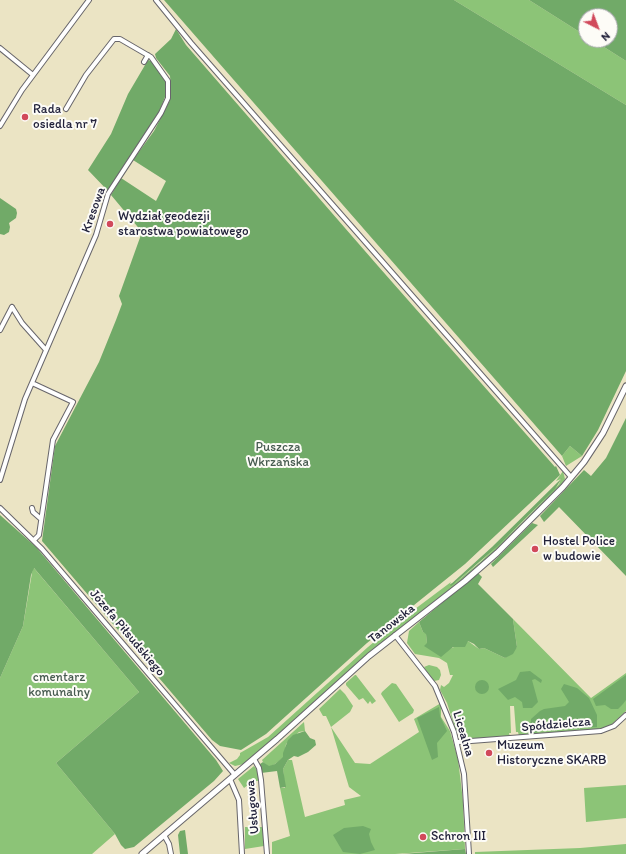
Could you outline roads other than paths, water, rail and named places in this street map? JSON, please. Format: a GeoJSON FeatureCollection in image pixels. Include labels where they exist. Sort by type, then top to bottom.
{"type":"FeatureCollection","features":[{"type":"Feature","properties":{"kind":"main road","name":"Tanowska"},"geometry":{"type":"LineString","coordinates":[[142,854],[254,759],[351,672],[395,635],[484,565],[571,477],[598,441],[626,386]]}},
{"type":"Feature","properties":{"kind":"street"},"geometry":{"type":"LineString","coordinates":[[0,126],[33,75],[89,0]]}},
{"type":"Feature","properties":{"kind":"street"},"geometry":{"type":"LineString","coordinates":[[156,0],[191,43],[571,477]]}},
{"type":"Feature","properties":{"kind":"street","name":"Kresowa"},"geometry":{"type":"LineString","coordinates":[[0,480],[13,433],[32,383],[96,235],[108,194],[161,113],[168,98],[169,85],[166,77],[148,56],[120,39],[114,39],[86,75],[66,110]]}},
{"type":"Feature","properties":{"kind":"street"},"geometry":{"type":"LineString","coordinates":[[0,48],[33,75]]}},
{"type":"Feature","properties":{"kind":"street"},"geometry":{"type":"LineString","coordinates":[[144,62],[148,56]]}},
{"type":"Feature","properties":{"kind":"street"},"geometry":{"type":"LineString","coordinates":[[0,116],[4,119]]}},
{"type":"Feature","properties":{"kind":"street"},"geometry":{"type":"LineString","coordinates":[[0,330],[12,307],[22,323],[46,350]]}},
{"type":"Feature","properties":{"kind":"street"},"geometry":{"type":"LineString","coordinates":[[32,383],[73,402],[53,440],[39,535],[34,540]]}},
{"type":"Feature","properties":{"kind":"street","name":"Józefa Piłsudskiego"},"geometry":{"type":"LineString","coordinates":[[0,508],[34,540],[235,775]]}},
{"type":"Feature","properties":{"kind":"street"},"geometry":{"type":"LineString","coordinates":[[32,508],[33,512],[41,519]]}},
{"type":"Feature","properties":{"kind":"street","name":"Licealna"},"geometry":{"type":"LineString","coordinates":[[395,635],[435,686],[458,742],[464,774],[469,854]]}},
{"type":"Feature","properties":{"kind":"street","name":"Spółdzielcza"},"geometry":{"type":"LineString","coordinates":[[458,742],[601,731],[612,727],[626,715]]}},
{"type":"Feature","properties":{"kind":"street","name":"Usługowa"},"geometry":{"type":"LineString","coordinates":[[254,759],[259,768],[261,780],[267,854]]}},
{"type":"Feature","properties":{"kind":"street","name":"Usługowa"},"geometry":{"type":"LineString","coordinates":[[230,779],[239,800],[242,854]]}},
{"type":"Feature","properties":{"kind":"street"},"geometry":{"type":"LineString","coordinates":[[164,835],[168,841],[171,854]]}},
{"type":"Feature","properties":{"kind":"place","name":"Rada osiedla nr 7"},"geometry":{"type":"Point","coordinates":[25,117]}},
{"type":"Feature","properties":{"kind":"place","name":"Wydział geodezji starostwa powiatowego"},"geometry":{"type":"Point","coordinates":[110,224]}},
{"type":"Feature","properties":{"kind":"place","name":"Hostel Police w budowie"},"geometry":{"type":"Point","coordinates":[535,549]}},
{"type":"Feature","properties":{"kind":"place","name":"Muzeum Historyczne SKARB"},"geometry":{"type":"Point","coordinates":[489,753]}},
{"type":"Feature","properties":{"kind":"place","name":"Schron III"},"geometry":{"type":"Point","coordinates":[423,837]}},
{"type":"Feature","properties":{"kind":"park label","name":"Puszcza Wkrzańska"},"geometry":{"type":"Point","coordinates":[278,456]}},
{"type":"Feature","properties":{"kind":"park label","name":"cmentarz komunalny"},"geometry":{"type":"Point","coordinates":[59,686]}}]}
